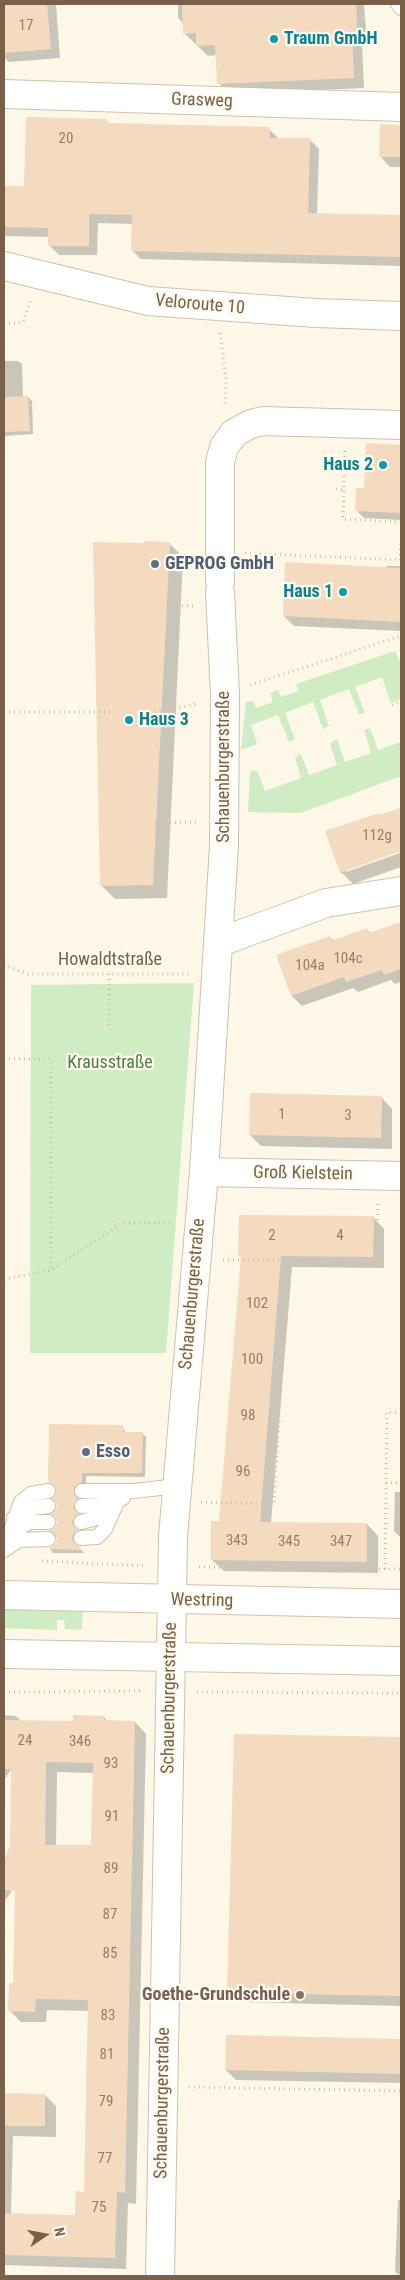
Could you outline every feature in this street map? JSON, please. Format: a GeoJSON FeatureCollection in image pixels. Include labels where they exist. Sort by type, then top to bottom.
{"type":"FeatureCollection","features":[{"type":"Feature","properties":{"kind":"street","name":"Grasweg"},"geometry":{"type":"LineString","coordinates":[[4,94],[401,107]]}},
{"type":"Feature","properties":{"kind":"street","name":"Veloroute 10"},"geometry":{"type":"LineString","coordinates":[[4,266],[148,301],[401,316]]}},
{"type":"Feature","properties":{"kind":"street"},"geometry":{"type":"LineString","coordinates":[[229,439],[241,428],[263,421],[401,425]]}},
{"type":"Feature","properties":{"kind":"street","name":"Schauenburgerstraße"},"geometry":{"type":"LineString","coordinates":[[160,2276],[172,1567],[176,1494],[204,1172],[220,942],[224,822],[225,695],[220,586],[220,462],[229,439]]}},
{"type":"Feature","properties":{"kind":"street"},"geometry":{"type":"LineString","coordinates":[[220,942],[326,903],[401,891]]}},
{"type":"Feature","properties":{"kind":"street","name":"Groß Kielstein"},"geometry":{"type":"LineString","coordinates":[[204,1172],[390,1175]]}},
{"type":"Feature","properties":{"kind":"street","name":"Westring"},"geometry":{"type":"LineString","coordinates":[[4,1595],[401,1604]]}},
{"type":"Feature","properties":{"kind":"street"},"geometry":{"type":"LineString","coordinates":[[4,1654],[401,1661]]}},
{"type":"Feature","properties":{"kind":"lane"},"geometry":{"type":"LineString","coordinates":[[398,4],[401,8]]}},
{"type":"Feature","properties":{"kind":"lane"},"geometry":{"type":"LineString","coordinates":[[82,1491],[134,1490],[176,1494]]}},
{"type":"Feature","properties":{"kind":"lane"},"geometry":{"type":"LineString","coordinates":[[82,1522],[101,1517],[118,1500],[134,1490]]}},
{"type":"Feature","properties":{"kind":"lane"},"geometry":{"type":"LineString","coordinates":[[5,1545],[21,1502],[31,1494],[48,1491]]}},
{"type":"Feature","properties":{"kind":"lane"},"geometry":{"type":"LineString","coordinates":[[82,1506],[118,1500]]}},
{"type":"Feature","properties":{"kind":"lane"},"geometry":{"type":"LineString","coordinates":[[81,1538],[96,1537],[105,1529],[118,1500]]}},
{"type":"Feature","properties":{"kind":"lane"},"geometry":{"type":"LineString","coordinates":[[14,1518],[32,1508],[48,1506]]}},
{"type":"Feature","properties":{"kind":"lane"},"geometry":{"type":"LineString","coordinates":[[5,1545],[29,1522],[48,1522]]}},
{"type":"Feature","properties":{"kind":"lane"},"geometry":{"type":"LineString","coordinates":[[5,1545],[19,1540],[48,1538]]}},
{"type":"Feature","properties":{"kind":"path"},"geometry":{"type":"LineString","coordinates":[[4,324],[22,322],[29,307],[37,273]]}},
{"type":"Feature","properties":{"kind":"path"},"geometry":{"type":"LineString","coordinates":[[212,306],[221,341],[226,379],[225,426],[229,439]]}},
{"type":"Feature","properties":{"kind":"path"},"geometry":{"type":"LineString","coordinates":[[346,423],[343,519],[401,522]]}},
{"type":"Feature","properties":{"kind":"path"},"geometry":{"type":"LineString","coordinates":[[336,489],[344,490]]}},
{"type":"Feature","properties":{"kind":"path"},"geometry":{"type":"LineString","coordinates":[[220,551],[401,560],[401,542]]}},
{"type":"Feature","properties":{"kind":"path"},"geometry":{"type":"LineString","coordinates":[[140,713],[165,711],[225,695],[401,636]]}},
{"type":"Feature","properties":{"kind":"path"},"geometry":{"type":"LineString","coordinates":[[392,705],[401,701]]}},
{"type":"Feature","properties":{"kind":"path"},"geometry":{"type":"LineString","coordinates":[[4,712],[118,712]]}},
{"type":"Feature","properties":{"kind":"path"},"geometry":{"type":"LineString","coordinates":[[155,823],[224,822]]}},
{"type":"Feature","properties":{"kind":"path","name":"Howaldtstraße"},"geometry":{"type":"LineString","coordinates":[[4,964],[28,974],[218,974]]}},
{"type":"Feature","properties":{"kind":"path"},"geometry":{"type":"LineString","coordinates":[[109,974],[109,1026]]}},
{"type":"Feature","properties":{"kind":"path"},"geometry":{"type":"LineString","coordinates":[[4,1058],[50,1059],[51,1270]]}},
{"type":"Feature","properties":{"kind":"path"},"geometry":{"type":"LineString","coordinates":[[196,1260],[377,1261],[390,1175]]}},
{"type":"Feature","properties":{"kind":"path"},"geometry":{"type":"LineString","coordinates":[[4,1279],[51,1270],[122,1222],[199,1224]]}},
{"type":"Feature","properties":{"kind":"path"},"geometry":{"type":"LineString","coordinates":[[176,1494],[274,1504],[288,1261]]}},
{"type":"Feature","properties":{"kind":"path"},"geometry":{"type":"LineString","coordinates":[[385,1569],[387,1412],[401,1412]]}},
{"type":"Feature","properties":{"kind":"path"},"geometry":{"type":"LineString","coordinates":[[386,1483],[401,1483]]}},
{"type":"Feature","properties":{"kind":"path"},"geometry":{"type":"LineString","coordinates":[[33,1561],[172,1567],[401,1569]]}},
{"type":"Feature","properties":{"kind":"path"},"geometry":{"type":"LineString","coordinates":[[4,1692],[401,1694]]}},
{"type":"Feature","properties":{"kind":"path"},"geometry":{"type":"LineString","coordinates":[[164,2087],[401,2091]]}},
{"type":"Feature","properties":{"kind":"green space"},"geometry":{"type":"Polygon","coordinates":[[[395,651],[401,663],[401,699],[391,703],[382,677],[355,687],[365,713],[359,714],[349,689],[320,700],[329,726],[323,729],[313,702],[285,713],[295,739],[289,742],[278,715],[251,725],[257,744],[241,750],[246,702],[253,701],[256,708],[273,702],[270,693],[278,690],[281,697],[298,691],[296,684],[395,651]]]}},
{"type":"Feature","properties":{"kind":"green space"},"geometry":{"type":"Polygon","coordinates":[[[370,728],[378,750],[401,742],[401,776],[301,813],[248,812],[250,772],[257,770],[265,791],[301,778],[295,757],[301,754],[309,775],[337,765],[330,744],[337,739],[345,762],[371,753],[364,730],[370,728]]]}},
{"type":"Feature","properties":{"kind":"green space","name":"Krausstraße"},"geometry":{"type":"Polygon","coordinates":[[[194,983],[166,1353],[30,1353],[31,985],[194,983]]]}},
{"type":"Feature","properties":{"kind":"green space"},"geometry":{"type":"Polygon","coordinates":[[[4,1606],[83,1609],[82,1630],[65,1629],[64,1620],[57,1620],[57,1630],[4,1628],[4,1606]]]}},
{"type":"Feature","properties":{"kind":"building"},"geometry":{"type":"Polygon","coordinates":[[[4,4],[47,4],[51,49],[4,53],[4,4]]]}},
{"type":"Feature","properties":{"kind":"building","name":"Traum GmbH"},"geometry":{"type":"Polygon","coordinates":[[[182,4],[356,4],[357,33],[352,33],[354,78],[217,84],[215,45],[196,46],[196,33],[183,34],[182,4]]]}},
{"type":"Feature","properties":{"kind":"building"},"geometry":{"type":"Polygon","coordinates":[[[26,117],[107,119],[107,123],[270,127],[270,138],[310,138],[308,213],[401,215],[401,257],[131,251],[132,215],[89,214],[89,246],[48,246],[48,228],[4,227],[4,186],[24,186],[26,117]]]}},
{"type":"Feature","properties":{"kind":"building"},"geometry":{"type":"Polygon","coordinates":[[[380,124],[401,125],[401,157],[379,157],[380,124]]]}},
{"type":"Feature","properties":{"kind":"building"},"geometry":{"type":"Polygon","coordinates":[[[28,396],[30,431],[4,432],[4,397],[28,396]]]}},
{"type":"Feature","properties":{"kind":"building","name":"Haus 2"},"geometry":{"type":"Polygon","coordinates":[[[366,443],[401,445],[401,513],[355,511],[356,488],[364,488],[366,443]]]}},
{"type":"Feature","properties":{"kind":"building","name":"Haus 3"},"geometry":{"type":"Polygon","coordinates":[[[144,541],[170,542],[153,885],[100,886],[93,542],[144,543],[144,541]]]}},
{"type":"Feature","properties":{"kind":"building","name":"Haus 1"},"geometry":{"type":"Polygon","coordinates":[[[285,562],[401,568],[401,622],[283,616],[285,562]]]}},
{"type":"Feature","properties":{"kind":"building"},"geometry":{"type":"Polygon","coordinates":[[[401,808],[401,851],[340,873],[325,831],[379,813],[380,815],[401,808]]]}},
{"type":"Feature","properties":{"kind":"building"},"geometry":{"type":"Polygon","coordinates":[[[401,922],[401,969],[384,975],[382,970],[346,982],[344,977],[291,996],[276,955],[330,936],[331,941],[367,928],[369,933],[401,922]]]}},
{"type":"Feature","properties":{"kind":"building"},"geometry":{"type":"Polygon","coordinates":[[[250,1093],[382,1096],[381,1138],[249,1135],[250,1093]]]}},
{"type":"Feature","properties":{"kind":"building"},"geometry":{"type":"Polygon","coordinates":[[[239,1215],[374,1216],[373,1257],[281,1256],[260,1522],[367,1523],[367,1562],[211,1560],[211,1521],[219,1521],[241,1256],[238,1256],[239,1215]]]}},
{"type":"Feature","properties":{"kind":"building"},"geometry":{"type":"Polygon","coordinates":[[[49,1424],[123,1425],[123,1432],[143,1432],[142,1473],[82,1473],[82,1482],[74,1487],[74,1495],[78,1498],[73,1507],[78,1514],[73,1519],[72,1524],[78,1530],[73,1534],[72,1539],[77,1546],[81,1547],[81,1550],[48,1549],[55,1544],[57,1539],[55,1534],[49,1531],[55,1527],[57,1522],[51,1514],[56,1509],[57,1504],[52,1498],[56,1494],[56,1489],[54,1485],[48,1482],[49,1424]]]}},
{"type":"Feature","properties":{"kind":"building"},"geometry":{"type":"Polygon","coordinates":[[[73,1715],[104,1716],[104,1720],[135,1721],[125,2193],[117,2192],[115,2258],[4,2255],[4,2213],[75,2215],[76,2191],[84,2192],[88,2000],[36,1999],[35,2012],[8,2011],[9,1983],[13,1983],[15,1891],[4,1890],[4,1861],[10,1845],[11,1769],[4,1769],[4,1720],[73,1721],[73,1715]],[[46,1762],[45,1845],[91,1845],[93,1763],[46,1762]]]}},
{"type":"Feature","properties":{"kind":"building"},"geometry":{"type":"Polygon","coordinates":[[[234,1734],[401,1737],[401,1996],[227,1993],[234,1734]]]}},
{"type":"Feature","properties":{"kind":"building"},"geometry":{"type":"Polygon","coordinates":[[[226,2035],[401,2039],[401,2074],[225,2070],[226,2035]]]}},
{"type":"Feature","properties":{"kind":"building"},"geometry":{"type":"Polygon","coordinates":[[[4,2093],[45,2094],[45,2126],[4,2126],[4,2093]]]}},
{"type":"Feature","properties":{"kind":"place","name":"Traum GmbH"},"geometry":{"type":"Point","coordinates":[274,39]}},
{"type":"Feature","properties":{"kind":"place","name":"Haus 2"},"geometry":{"type":"Point","coordinates":[383,465]}},
{"type":"Feature","properties":{"kind":"place","name":"GEPROG GmbH"},"geometry":{"type":"Point","coordinates":[155,564]}},
{"type":"Feature","properties":{"kind":"place","name":"Haus 1"},"geometry":{"type":"Point","coordinates":[343,592]}},
{"type":"Feature","properties":{"kind":"place","name":"Haus 3"},"geometry":{"type":"Point","coordinates":[129,720]}},
{"type":"Feature","properties":{"kind":"place","name":"Esso"},"geometry":{"type":"Point","coordinates":[86,1452]}},
{"type":"Feature","properties":{"kind":"place","name":"Goethe-Grundschule"},"geometry":{"type":"Point","coordinates":[300,1995]}}]}
